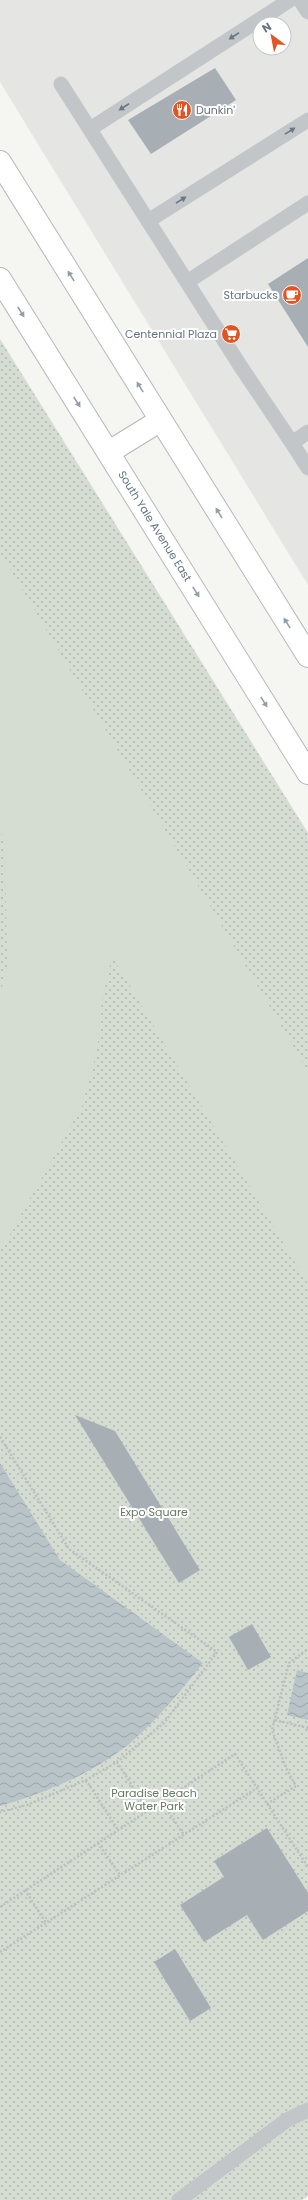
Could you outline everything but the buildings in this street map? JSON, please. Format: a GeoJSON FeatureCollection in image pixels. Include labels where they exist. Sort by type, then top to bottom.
{"type":"FeatureCollection","features":[{"type":"Feature","properties":{"kind":"main road"},"geometry":{"type":"LineString","coordinates":[[0,162],[308,656]]}},
{"type":"Feature","properties":{"kind":"main road","name":"South Yale Avenue East"},"geometry":{"type":"LineString","coordinates":[[0,279],[308,773]]}},
{"type":"Feature","properties":{"kind":"main road"},"geometry":{"type":"LineString","coordinates":[[109,452],[161,420]]}},
{"type":"Feature","properties":{"kind":"lane"},"geometry":{"type":"LineString","coordinates":[[90,129],[290,0]]}},
{"type":"Feature","properties":{"kind":"lane"},"geometry":{"type":"LineString","coordinates":[[300,0],[308,12]]}},
{"type":"Feature","properties":{"kind":"lane"},"geometry":{"type":"LineString","coordinates":[[61,84],[241,367],[308,468]]}},
{"type":"Feature","properties":{"kind":"lane"},"geometry":{"type":"LineString","coordinates":[[148,221],[308,120]]}},
{"type":"Feature","properties":{"kind":"lane"},"geometry":{"type":"LineString","coordinates":[[187,282],[308,203]]}},
{"type":"Feature","properties":{"kind":"lane"},"geometry":{"type":"LineString","coordinates":[[292,443],[308,432]]}},
{"type":"Feature","properties":{"kind":"lane"},"geometry":{"type":"LineString","coordinates":[[178,2200],[287,2120],[308,2110]]}},
{"type":"Feature","properties":{"kind":"path"},"geometry":{"type":"LineString","coordinates":[[0,1437],[70,1549],[217,1652],[164,1723],[117,1762],[86,1780],[27,1805],[0,1812]]}},
{"type":"Feature","properties":{"kind":"path"},"geometry":{"type":"LineString","coordinates":[[267,1804],[296,1786],[286,1768],[272,1730],[289,1663],[308,1649]]}},
{"type":"Feature","properties":{"kind":"path"},"geometry":{"type":"LineString","coordinates":[[275,1720],[308,1728]]}},
{"type":"Feature","properties":{"kind":"path"},"geometry":{"type":"LineString","coordinates":[[0,1907],[235,1754],[308,1867]]}},
{"type":"Feature","properties":{"kind":"path"},"geometry":{"type":"LineString","coordinates":[[117,1762],[148,1811]]}},
{"type":"Feature","properties":{"kind":"path"},"geometry":{"type":"LineString","coordinates":[[86,1780],[118,1830]]}},
{"type":"Feature","properties":{"kind":"path"},"geometry":{"type":"LineString","coordinates":[[0,1952],[256,1788]]}},
{"type":"Feature","properties":{"kind":"path"},"geometry":{"type":"LineString","coordinates":[[162,1802],[184,1835]]}},
{"type":"Feature","properties":{"kind":"path"},"geometry":{"type":"LineString","coordinates":[[98,1843],[120,1875]]}},
{"type":"Feature","properties":{"kind":"path"},"geometry":{"type":"LineString","coordinates":[[25,1890],[46,1923]]}},
{"type":"Feature","properties":{"kind":"shaded area","name":"Centennial Plaza"},"geometry":{"type":"Polygon","coordinates":[[[0,0],[308,0],[308,585],[0,82],[0,0]]]}},
{"type":"Feature","properties":{"kind":"green space","name":"Expo Square"},"geometry":{"type":"Polygon","coordinates":[[[0,339],[308,833],[308,2196],[302,2200],[0,2200],[0,339]]]}},
{"type":"Feature","properties":{"kind":"green space"},"geometry":{"type":"Polygon","coordinates":[[[0,552],[308,1071],[308,1284],[112,956],[102,1001],[97,1052],[82,1106],[0,1252],[0,995],[7,965],[6,896],[3,842],[0,827],[0,552]]]}},
{"type":"Feature","properties":{"kind":"water"},"geometry":{"type":"Polygon","coordinates":[[[0,1463],[60,1560],[203,1663],[159,1715],[139,1735],[115,1755],[100,1765],[51,1789],[0,1806],[0,1463]]]}},
{"type":"Feature","properties":{"kind":"water"},"geometry":{"type":"Polygon","coordinates":[[[297,1670],[308,1673],[308,1720],[287,1715],[297,1670]]]}},
{"type":"Feature","properties":{"kind":"place","name":"Dunkin'"},"geometry":{"type":"Point","coordinates":[182,110]}},
{"type":"Feature","properties":{"kind":"place","name":"Starbucks"},"geometry":{"type":"Point","coordinates":[292,295]}},
{"type":"Feature","properties":{"kind":"place","name":"Centennial Plaza"},"geometry":{"type":"Point","coordinates":[231,334]}},
{"type":"Feature","properties":{"kind":"park label","name":"Paradise Beach Water Park"},"geometry":{"type":"Point","coordinates":[154,1799]}}]}
